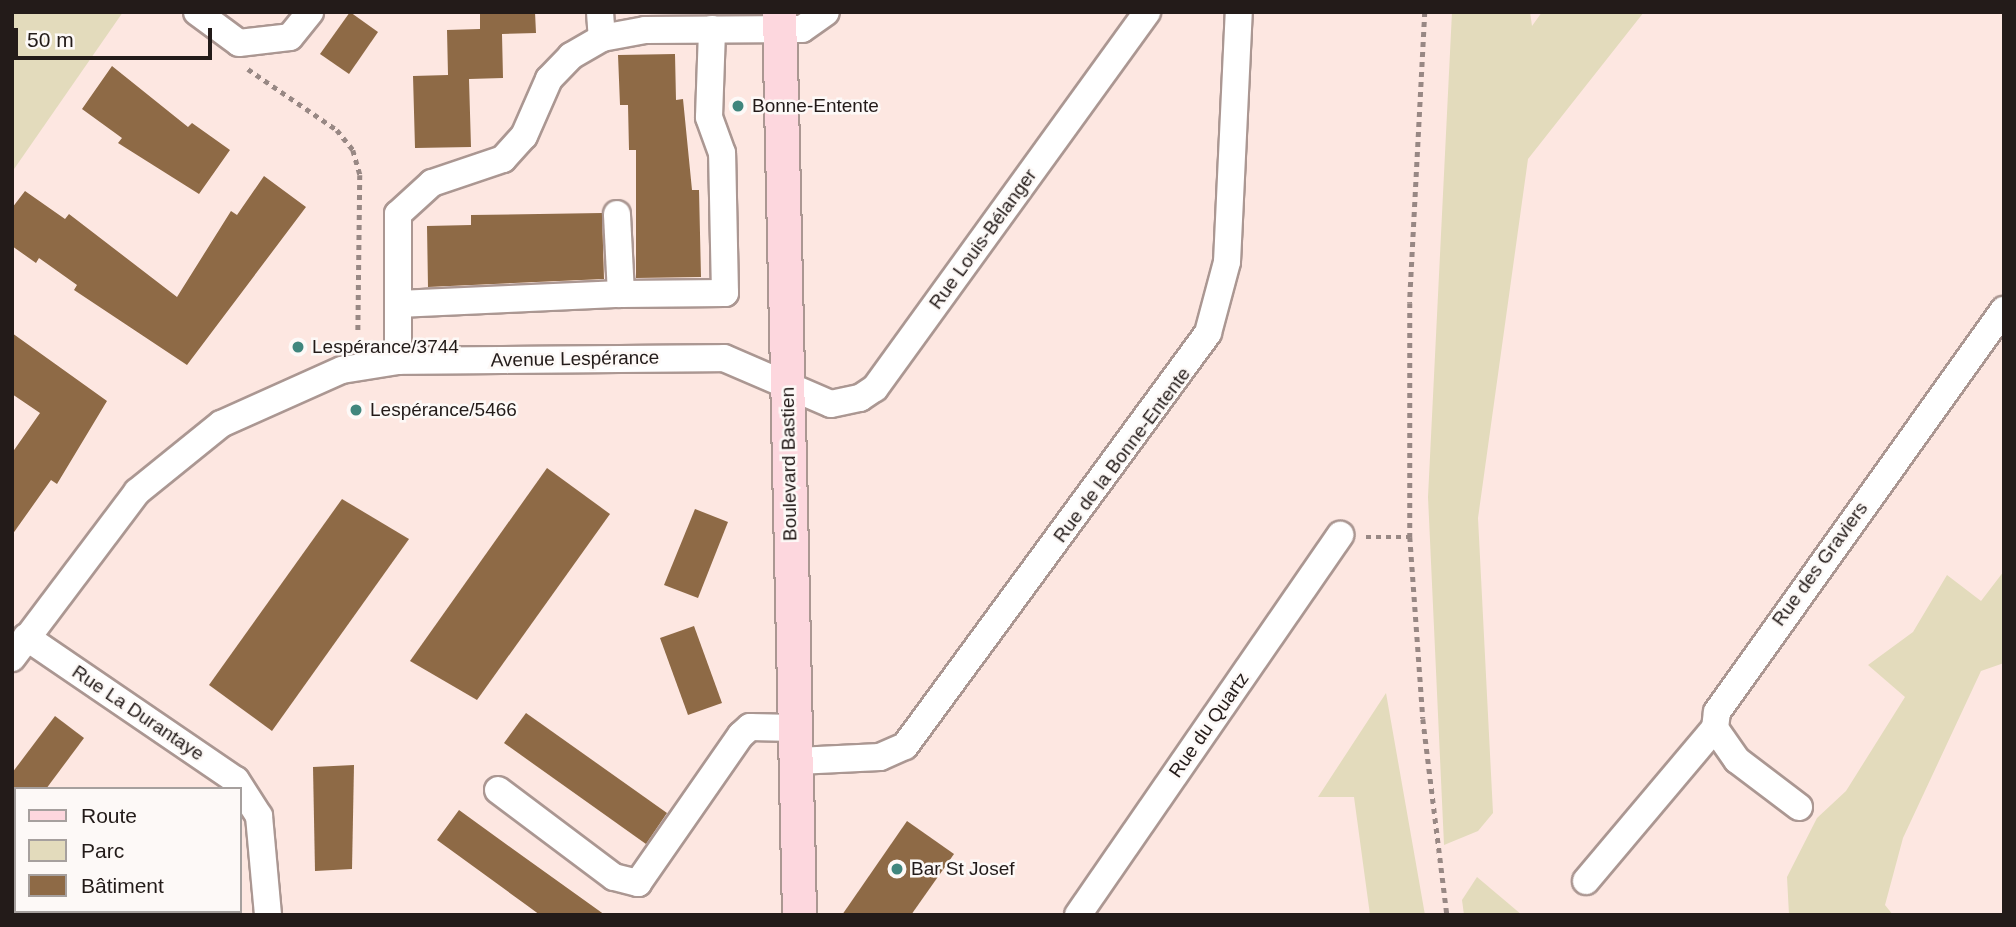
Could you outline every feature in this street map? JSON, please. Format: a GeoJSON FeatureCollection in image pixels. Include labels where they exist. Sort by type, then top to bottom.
{"type":"FeatureCollection","features":[{"type":"Feature","properties":{"kind":"main road","name":"Boulevard Bastien"},"geometry":{"type":"LineString","coordinates":[[779,20],[799,915]]}},
{"type":"Feature","properties":{"kind":"street"},"geometry":{"type":"LineString","coordinates":[[197,12],[239,43],[290,37],[310,12]]}},
{"type":"Feature","properties":{"kind":"street"},"geometry":{"type":"LineString","coordinates":[[398,361],[398,214],[432,183],[503,159],[524,136],[549,79],[601,25],[712,29],[779,20],[802,29],[826,12]]}},
{"type":"Feature","properties":{"kind":"street","name":"Rue Louis-Bélanger"},"geometry":{"type":"LineString","coordinates":[[787,388],[831,404],[875,388],[1147,12]]}},
{"type":"Feature","properties":{"kind":"street","name":"Rue de la Bonne-Entente"},"geometry":{"type":"LineString","coordinates":[[797,761],[880,757],[905,746],[1202,343],[1227,262],[1239,12]]}},
{"type":"Feature","properties":{"kind":"street"},"geometry":{"type":"LineString","coordinates":[[398,304],[621,294],[725,293],[722,153],[709,117],[712,29]]}},
{"type":"Feature","properties":{"kind":"street"},"geometry":{"type":"LineString","coordinates":[[617,214],[621,294]]}},
{"type":"Feature","properties":{"kind":"street","name":"Rue des Graviers"},"geometry":{"type":"LineString","coordinates":[[1715,729],[1727,693],[2004,310]]}},
{"type":"Feature","properties":{"kind":"street","name":"Avenue Lespérance"},"geometry":{"type":"LineString","coordinates":[[19,647],[137,492],[221,424],[342,370],[398,361],[724,358],[787,388]]}},
{"type":"Feature","properties":{"kind":"street","name":"Rue du Quartz"},"geometry":{"type":"LineString","coordinates":[[1078,915],[1340,534]]}},
{"type":"Feature","properties":{"kind":"street","name":"Rue La Durantaye"},"geometry":{"type":"LineString","coordinates":[[19,647],[236,780],[240,787]]}},
{"type":"Feature","properties":{"kind":"street"},"geometry":{"type":"LineString","coordinates":[[498,790],[614,877],[638,883],[741,735],[750,727],[795,728]]}},
{"type":"Feature","properties":{"kind":"street"},"geometry":{"type":"LineString","coordinates":[[1586,881],[1715,729],[1737,760],[1799,807]]}},
{"type":"Feature","properties":{"kind":"street","name":"Rue La Durantaye"},"geometry":{"type":"LineString","coordinates":[[242,789],[259,816],[268,915]]}},
{"type":"Feature","properties":{"kind":"path"},"geometry":{"type":"LineString","coordinates":[[1425,12],[1410,303],[1410,537],[1447,915]]}},
{"type":"Feature","properties":{"kind":"path"},"geometry":{"type":"LineString","coordinates":[[244,66],[337,130],[353,150],[360,186],[358,334]]}},
{"type":"Feature","properties":{"kind":"path"},"geometry":{"type":"LineString","coordinates":[[1368,537],[1410,537]]}},
{"type":"Feature","properties":{"kind":"green space"},"geometry":{"type":"Polygon","coordinates":[[[12,12],[123,12],[12,172],[12,12]]]}},
{"type":"Feature","properties":{"kind":"green space"},"geometry":{"type":"Polygon","coordinates":[[[1452,12],[1530,12],[1532,26],[1542,12],[1644,12],[1528,159],[1478,518],[1493,813],[1478,831],[1444,845],[1428,497],[1452,12]]]}},
{"type":"Feature","properties":{"kind":"green space"},"geometry":{"type":"Polygon","coordinates":[[[2004,571],[2004,663],[1981,671],[1903,838],[1885,905],[1893,915],[1789,915],[1787,877],[1817,818],[1846,791],[1905,697],[1868,665],[1913,632],[1947,575],[1981,601],[2004,571]]]}},
{"type":"Feature","properties":{"kind":"green space"},"geometry":{"type":"Polygon","coordinates":[[[1386,693],[1425,915],[1370,915],[1354,797],[1318,797],[1386,693]]]}},
{"type":"Feature","properties":{"kind":"green space"},"geometry":{"type":"Polygon","coordinates":[[[1477,877],[1522,915],[1464,915],[1462,900],[1477,877]]]}},
{"type":"Feature","properties":{"kind":"building"},"geometry":{"type":"Polygon","coordinates":[[[350,12],[378,32],[349,74],[320,54],[350,12]]]}},
{"type":"Feature","properties":{"kind":"building"},"geometry":{"type":"Polygon","coordinates":[[[480,12],[535,12],[536,33],[502,34],[503,78],[469,79],[471,147],[415,148],[413,76],[448,75],[447,30],[480,29],[480,12]]]}},
{"type":"Feature","properties":{"kind":"building"},"geometry":{"type":"Polygon","coordinates":[[[675,54],[676,100],[683,99],[692,190],[699,190],[701,277],[636,278],[636,150],[629,150],[628,105],[620,105],[618,55],[675,54]]]}},
{"type":"Feature","properties":{"kind":"building"},"geometry":{"type":"Polygon","coordinates":[[[112,66],[188,127],[192,123],[230,150],[199,194],[118,143],[122,138],[82,109],[112,66]]]}},
{"type":"Feature","properties":{"kind":"building"},"geometry":{"type":"Polygon","coordinates":[[[264,176],[306,207],[187,365],[74,290],[77,285],[39,258],[36,263],[12,246],[12,208],[25,191],[65,219],[69,214],[177,297],[231,211],[237,215],[264,176]]]}},
{"type":"Feature","properties":{"kind":"building"},"geometry":{"type":"Polygon","coordinates":[[[602,213],[604,279],[428,287],[427,226],[471,225],[471,215],[602,213]]]}},
{"type":"Feature","properties":{"kind":"building"},"geometry":{"type":"Polygon","coordinates":[[[12,333],[107,401],[57,484],[51,480],[12,535],[12,453],[40,413],[12,394],[12,333]]]}},
{"type":"Feature","properties":{"kind":"building"},"geometry":{"type":"Polygon","coordinates":[[[547,468],[610,514],[477,700],[410,661],[547,468]]]}},
{"type":"Feature","properties":{"kind":"building"},"geometry":{"type":"Polygon","coordinates":[[[342,499],[409,539],[272,731],[209,685],[342,499]]]}},
{"type":"Feature","properties":{"kind":"building"},"geometry":{"type":"Polygon","coordinates":[[[695,509],[728,522],[698,598],[664,585],[695,509]]]}},
{"type":"Feature","properties":{"kind":"building"},"geometry":{"type":"Polygon","coordinates":[[[694,626],[722,703],[688,715],[660,638],[694,626]]]}},
{"type":"Feature","properties":{"kind":"building"},"geometry":{"type":"Polygon","coordinates":[[[526,713],[667,813],[646,844],[504,743],[526,713]]]}},
{"type":"Feature","properties":{"kind":"building"},"geometry":{"type":"Polygon","coordinates":[[[55,716],[84,738],[47,787],[12,789],[12,773],[55,716]]]}},
{"type":"Feature","properties":{"kind":"building"},"geometry":{"type":"Polygon","coordinates":[[[354,765],[352,869],[315,871],[313,767],[354,765]]]}},
{"type":"Feature","properties":{"kind":"building"},"geometry":{"type":"Polygon","coordinates":[[[459,810],[605,915],[540,915],[437,840],[459,810]]]}},
{"type":"Feature","properties":{"kind":"building"},"geometry":{"type":"Polygon","coordinates":[[[907,821],[954,854],[911,915],[842,915],[907,821]]]}},
{"type":"Feature","properties":{"kind":"place","name":"Bonne-Entente"},"geometry":{"type":"Point","coordinates":[738,106]}},
{"type":"Feature","properties":{"kind":"place","name":"Lespérance/3744"},"geometry":{"type":"Point","coordinates":[298,347]}},
{"type":"Feature","properties":{"kind":"place","name":"Lespérance/5466"},"geometry":{"type":"Point","coordinates":[356,410]}},
{"type":"Feature","properties":{"kind":"place","name":"Bar St Josef"},"geometry":{"type":"Point","coordinates":[897,869]}}]}
